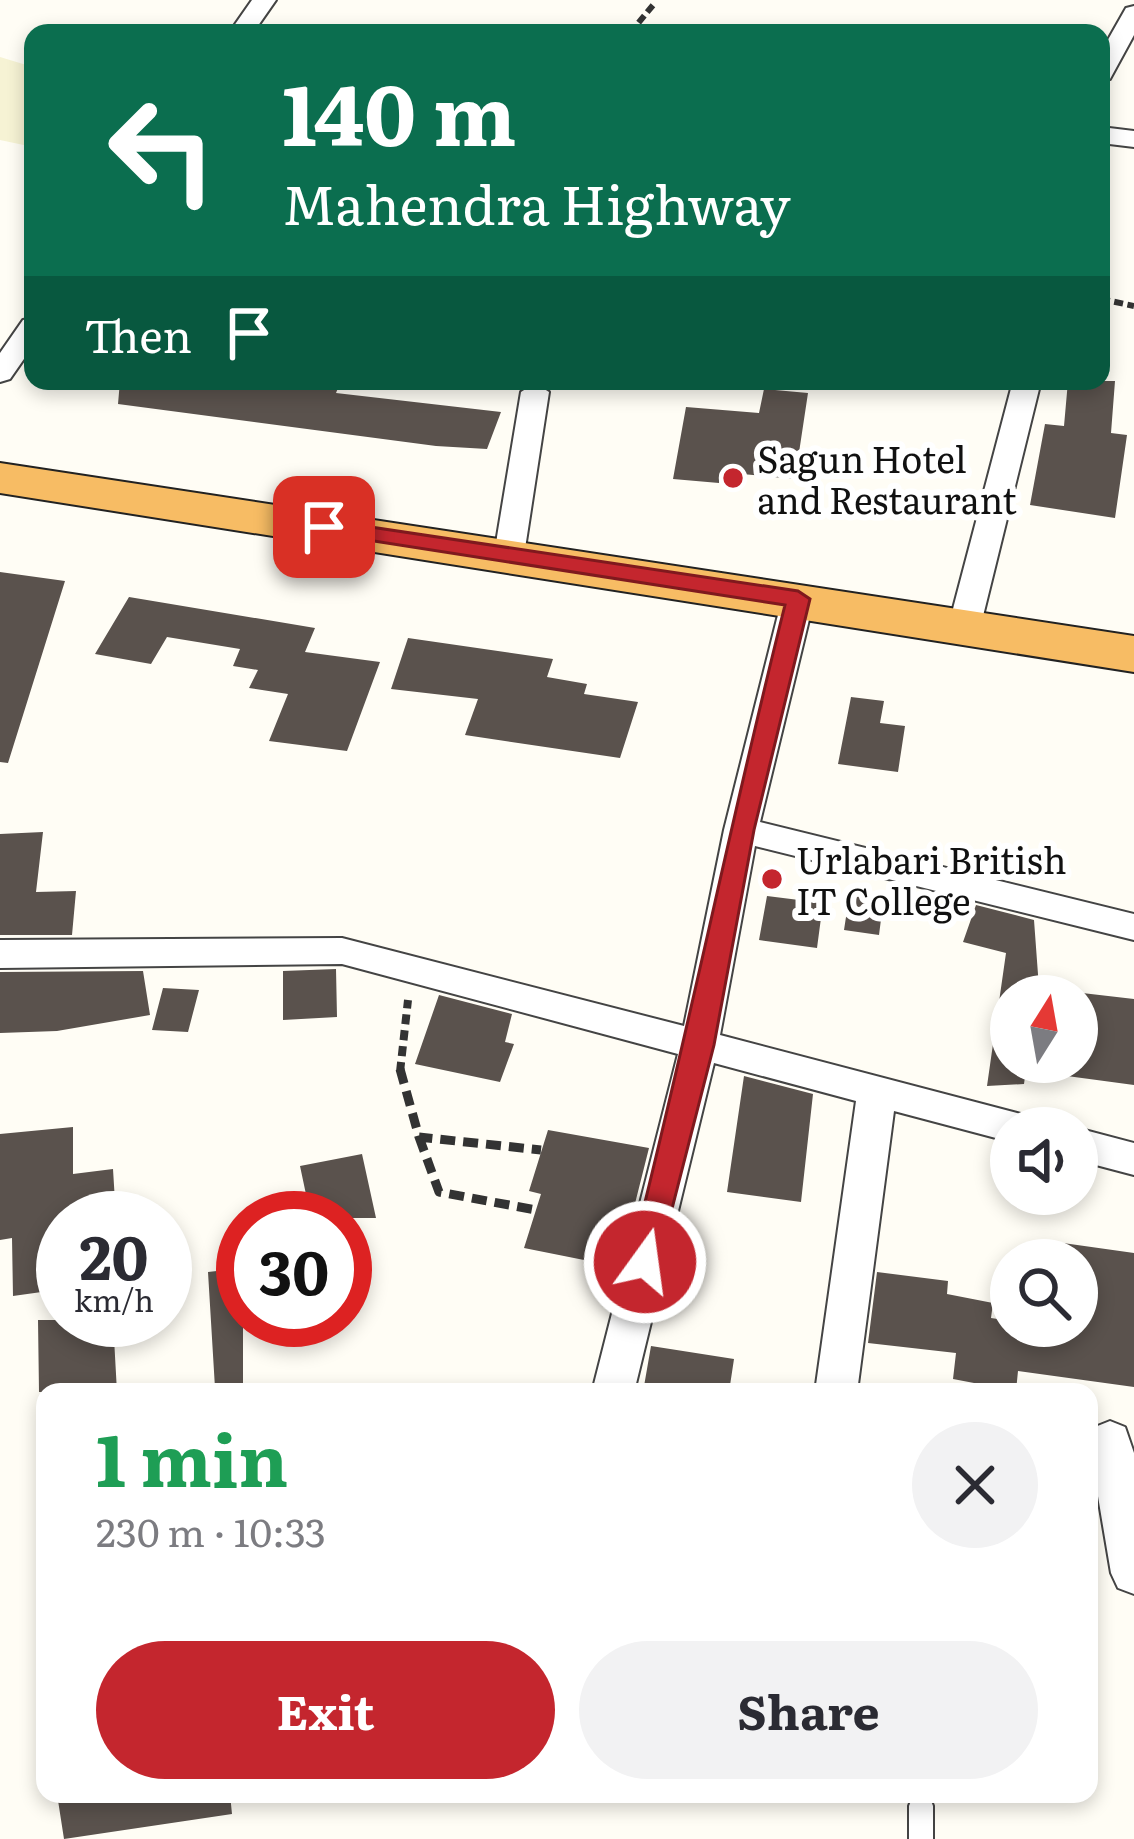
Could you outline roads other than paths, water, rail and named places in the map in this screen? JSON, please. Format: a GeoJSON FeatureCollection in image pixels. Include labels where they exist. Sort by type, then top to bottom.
{"type":"FeatureCollection","features":[{"type":"Feature","properties":{"kind":"highway"},"geometry":{"type":"LineString","coordinates":[[0,478],[965,624],[1134,654]]}},
{"type":"Feature","properties":{"kind":"street"},"geometry":{"type":"LineString","coordinates":[[1110,57],[1134,13]]}},
{"type":"Feature","properties":{"kind":"street"},"geometry":{"type":"LineString","coordinates":[[0,373],[24,339]]}},
{"type":"Feature","properties":{"kind":"street"},"geometry":{"type":"LineString","coordinates":[[965,624],[1025,390]]}},
{"type":"Feature","properties":{"kind":"street"},"geometry":{"type":"LineString","coordinates":[[509,555],[536,392]]}},
{"type":"Feature","properties":{"kind":"street"},"geometry":{"type":"LineString","coordinates":[[615,1383],[700,1045],[741,830],[798,599]]}},
{"type":"Feature","properties":{"kind":"street"},"geometry":{"type":"LineString","coordinates":[[741,830],[1134,927]]}},
{"type":"Feature","properties":{"kind":"street"},"geometry":{"type":"LineString","coordinates":[[0,954],[342,951],[990,1121]]}},
{"type":"Feature","properties":{"kind":"street"},"geometry":{"type":"LineString","coordinates":[[837,1383],[878,1091]]}},
{"type":"Feature","properties":{"kind":"street"},"geometry":{"type":"LineString","coordinates":[[1098,1150],[1134,1159]]}},
{"type":"Feature","properties":{"kind":"street"},"geometry":{"type":"LineString","coordinates":[[1111,1440],[1134,1573]]}},
{"type":"Feature","properties":{"kind":"lane"},"geometry":{"type":"LineString","coordinates":[[921,1839],[922,1806]]}},
{"type":"Feature","properties":{"kind":"place","name":"Sagun Hotel and Restaurant"},"geometry":{"type":"Point","coordinates":[733,478]}},
{"type":"Feature","properties":{"kind":"place","name":"Urlabari British IT College"},"geometry":{"type":"Point","coordinates":[772,879]}}]}
